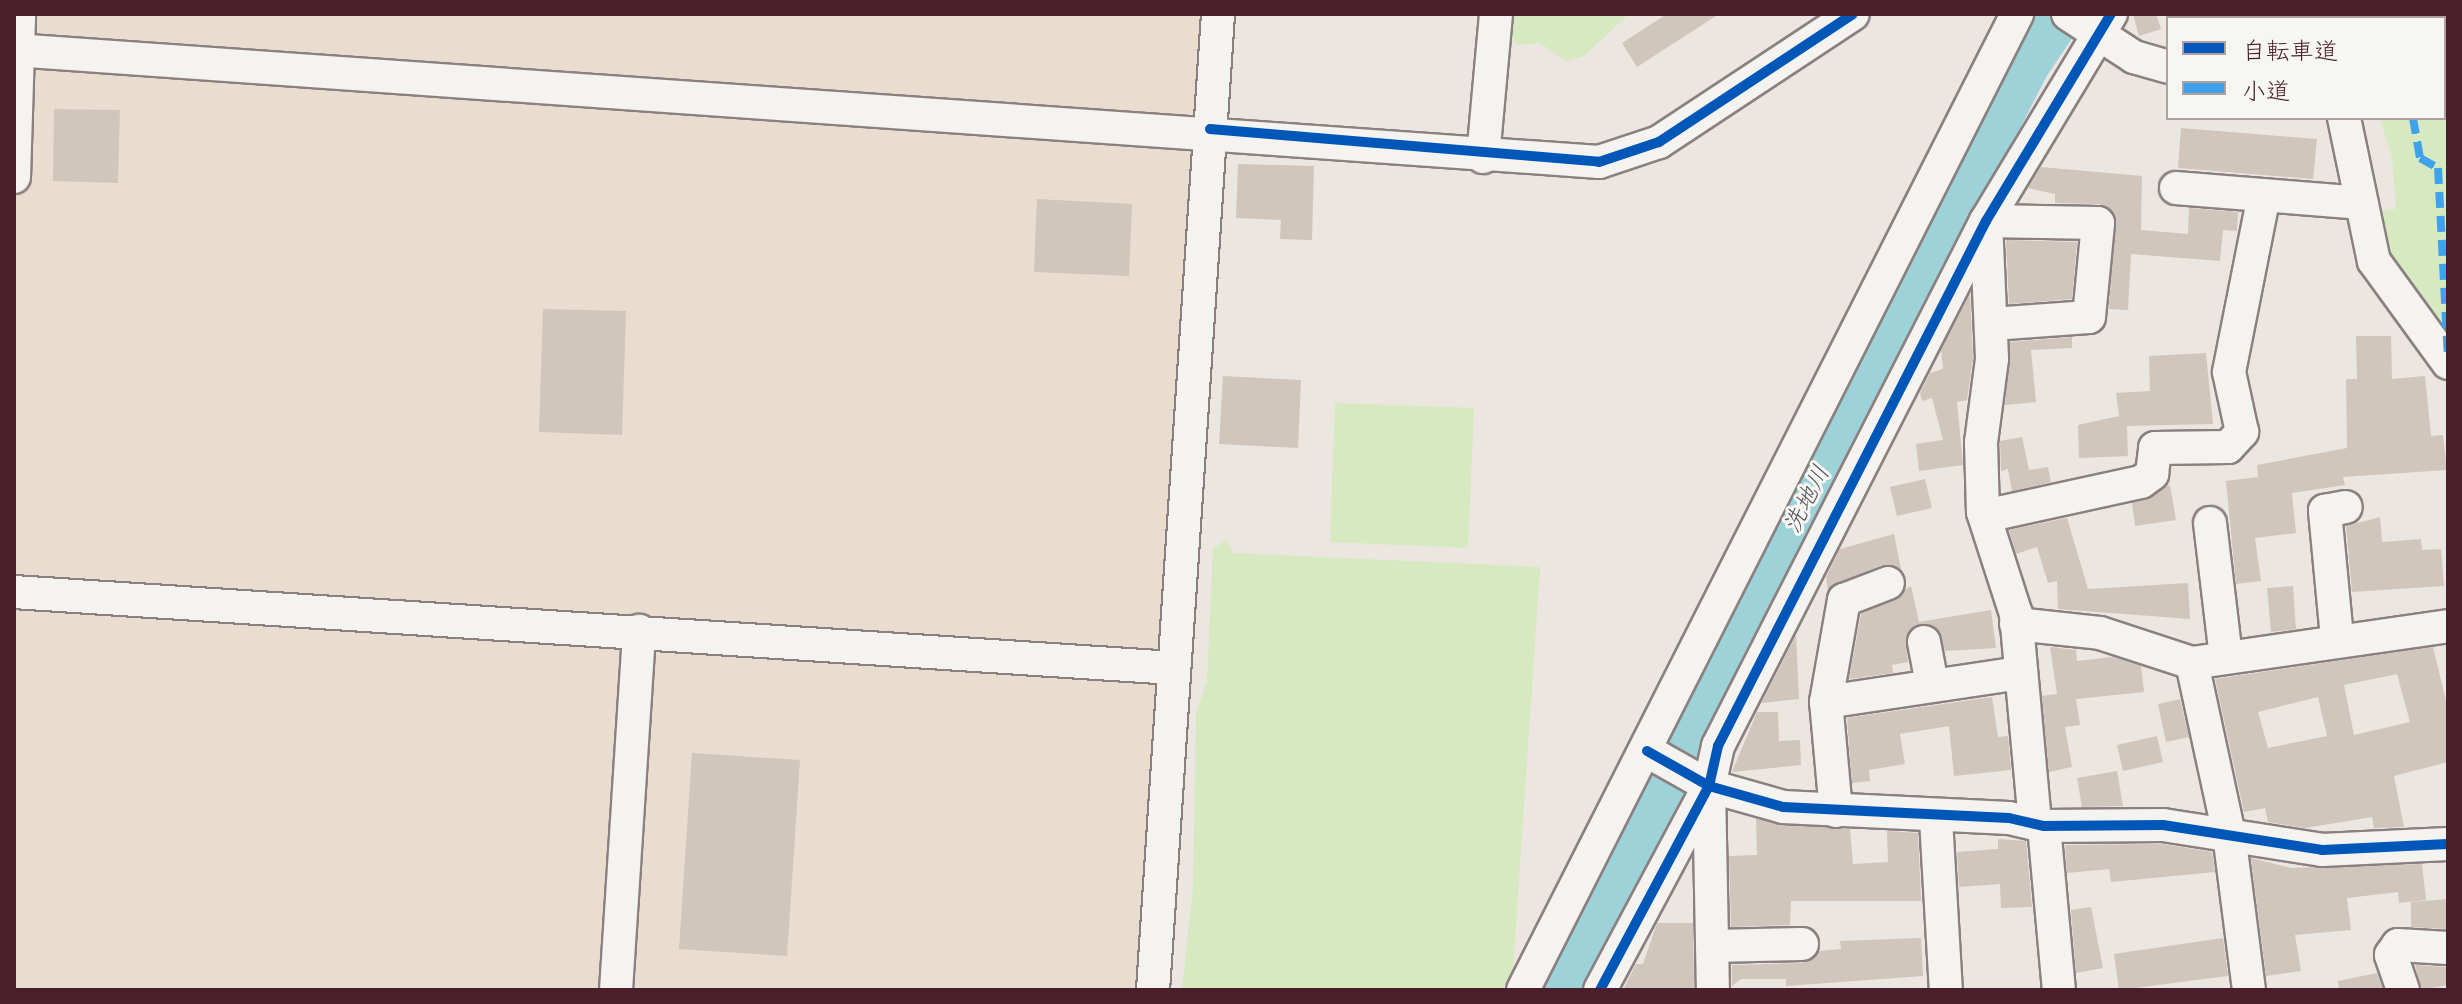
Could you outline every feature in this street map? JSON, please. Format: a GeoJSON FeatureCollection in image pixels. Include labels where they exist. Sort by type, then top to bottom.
{"type":"FeatureCollection","features":[{"type":"Feature","properties":{"kind":"street"},"geometry":{"type":"LineString","coordinates":[[14,177],[15,50],[19,14]]}},
{"type":"Feature","properties":{"kind":"street"},"geometry":{"type":"LineString","coordinates":[[1153,990],[1218,14]]}},
{"type":"Feature","properties":{"kind":"street"},"geometry":{"type":"LineString","coordinates":[[1483,157],[1496,14]]}},
{"type":"Feature","properties":{"kind":"street"},"geometry":{"type":"LineString","coordinates":[[15,50],[1210,129],[1483,157],[1599,162],[1659,142],[1853,14]]}},
{"type":"Feature","properties":{"kind":"street"},"geometry":{"type":"LineString","coordinates":[[1523,990],[1653,754],[2017,14]]}},
{"type":"Feature","properties":{"kind":"street"},"geometry":{"type":"LineString","coordinates":[[1600,990],[1706,784],[1718,746],[2091,22],[2166,66]]}},
{"type":"Feature","properties":{"kind":"street"},"geometry":{"type":"LineString","coordinates":[[2344,120],[2374,261],[2390,291],[2448,363]]}},
{"type":"Feature","properties":{"kind":"street"},"geometry":{"type":"LineString","coordinates":[[2176,188],[2361,203]]}},
{"type":"Feature","properties":{"kind":"street"},"geometry":{"type":"LineString","coordinates":[[1985,516],[2141,482],[2152,474],[2155,448],[2228,447],[2242,432],[2229,372],[2264,195]]}},
{"type":"Feature","properties":{"kind":"street"},"geometry":{"type":"LineString","coordinates":[[1986,221],[2098,223],[2089,317],[1992,324]]}},
{"type":"Feature","properties":{"kind":"street"},"geometry":{"type":"LineString","coordinates":[[1986,221],[1992,324],[1981,442],[1985,516],[2016,624],[2059,990]]}},
{"type":"Feature","properties":{"kind":"street"},"geometry":{"type":"LineString","coordinates":[[2337,638],[2325,511],[2346,507]]}},
{"type":"Feature","properties":{"kind":"street"},"geometry":{"type":"LineString","coordinates":[[2210,523],[2226,657]]}},
{"type":"Feature","properties":{"kind":"street"},"geometry":{"type":"LineString","coordinates":[[1836,811],[1826,702],[1830,596],[1888,583]]}},
{"type":"Feature","properties":{"kind":"street"},"geometry":{"type":"LineString","coordinates":[[14,592],[1173,668]]}},
{"type":"Feature","properties":{"kind":"street"},"geometry":{"type":"LineString","coordinates":[[2016,624],[2100,633],[2192,663],[2337,638],[2448,626]]}},
{"type":"Feature","properties":{"kind":"street"},"geometry":{"type":"LineString","coordinates":[[616,990],[639,631]]}},
{"type":"Feature","properties":{"kind":"street"},"geometry":{"type":"LineString","coordinates":[[1924,642],[1932,684]]}},
{"type":"Feature","properties":{"kind":"street"},"geometry":{"type":"LineString","coordinates":[[2192,663],[2229,834],[2249,990]]}},
{"type":"Feature","properties":{"kind":"street"},"geometry":{"type":"LineString","coordinates":[[1826,702],[2021,673]]}},
{"type":"Feature","properties":{"kind":"street"},"geometry":{"type":"LineString","coordinates":[[1653,754],[1706,784],[1836,811],[2039,825],[2163,825],[2322,850],[2448,844]]}},
{"type":"Feature","properties":{"kind":"street"},"geometry":{"type":"LineString","coordinates":[[1706,784],[1713,990]]}},
{"type":"Feature","properties":{"kind":"street"},"geometry":{"type":"LineString","coordinates":[[1936,819],[1946,990]]}},
{"type":"Feature","properties":{"kind":"street"},"geometry":{"type":"LineString","coordinates":[[1712,946],[1802,944]]}},
{"type":"Feature","properties":{"kind":"street"},"geometry":{"type":"LineString","coordinates":[[2403,990],[2391,955],[2398,945],[2448,948]]}},
{"type":"Feature","properties":{"kind":"shaded area"},"geometry":{"type":"Polygon","coordinates":[[[14,14],[1231,14],[1169,990],[14,990],[14,14]]]}},
{"type":"Feature","properties":{"kind":"green space"},"geometry":{"type":"Polygon","coordinates":[[[1511,14],[1629,14],[1584,56],[1566,61],[1540,43],[1518,45],[1509,37],[1511,14]]]}},
{"type":"Feature","properties":{"kind":"green space"},"geometry":{"type":"Polygon","coordinates":[[[2175,14],[2448,14],[2448,338],[2392,265],[2380,211],[2396,209],[2392,157],[2381,120],[2446,120],[2446,16],[2175,14]]]}},
{"type":"Feature","properties":{"kind":"green space"},"geometry":{"type":"Polygon","coordinates":[[[1335,403],[1474,408],[1468,548],[1330,542],[1335,403]]]}},
{"type":"Feature","properties":{"kind":"green space"},"geometry":{"type":"Polygon","coordinates":[[[1227,540],[1233,553],[1540,567],[1513,969],[1502,990],[1182,990],[1193,887],[1196,713],[1207,681],[1213,548],[1227,540]]]}},
{"type":"Feature","properties":{"kind":"building"},"geometry":{"type":"Polygon","coordinates":[[[1667,14],[1719,14],[1637,67],[1622,43],[1667,14]]]}},
{"type":"Feature","properties":{"kind":"building"},"geometry":{"type":"Polygon","coordinates":[[[2133,14],[2156,14],[2161,29],[2139,36],[2133,14]]]}},
{"type":"Feature","properties":{"kind":"building"},"geometry":{"type":"Polygon","coordinates":[[[54,109],[120,110],[118,183],[53,181],[54,109]]]}},
{"type":"Feature","properties":{"kind":"building"},"geometry":{"type":"Polygon","coordinates":[[[2181,128],[2317,139],[2313,179],[2178,168],[2181,128]]]}},
{"type":"Feature","properties":{"kind":"building"},"geometry":{"type":"Polygon","coordinates":[[[1238,164],[1314,166],[1312,240],[1280,239],[1281,220],[1236,218],[1238,164]]]}},
{"type":"Feature","properties":{"kind":"building"},"geometry":{"type":"Polygon","coordinates":[[[2041,167],[2142,176],[2141,230],[2188,234],[2189,208],[2238,212],[2237,231],[2223,230],[2220,261],[2131,254],[2128,310],[2109,309],[2115,215],[2099,204],[2055,203],[2055,194],[2028,188],[2041,167]]]}},
{"type":"Feature","properties":{"kind":"building"},"geometry":{"type":"Polygon","coordinates":[[[1037,199],[1132,204],[1129,276],[1034,272],[1037,199]]]}},
{"type":"Feature","properties":{"kind":"building"},"geometry":{"type":"Polygon","coordinates":[[[2006,240],[2077,242],[2072,299],[2009,304],[2006,240]]]}},
{"type":"Feature","properties":{"kind":"building"},"geometry":{"type":"Polygon","coordinates":[[[1970,294],[1973,358],[1967,400],[1957,402],[1963,465],[1919,471],[1916,444],[1943,440],[1932,398],[1922,401],[1920,393],[1930,373],[1943,369],[1941,350],[1970,294]]]}},
{"type":"Feature","properties":{"kind":"building"},"geometry":{"type":"Polygon","coordinates":[[[543,309],[626,311],[622,435],[539,432],[543,309]]]}},
{"type":"Feature","properties":{"kind":"building"},"geometry":{"type":"Polygon","coordinates":[[[2356,336],[2391,336],[2392,379],[2425,376],[2431,436],[2443,435],[2447,470],[2343,477],[2345,485],[2292,493],[2296,533],[2255,538],[2261,581],[2236,584],[2226,481],[2258,477],[2257,465],[2347,448],[2346,379],[2357,379],[2356,336]]]}},
{"type":"Feature","properties":{"kind":"building"},"geometry":{"type":"Polygon","coordinates":[[[2072,337],[2072,348],[2031,350],[2036,402],[2005,405],[2010,342],[2072,337]]]}},
{"type":"Feature","properties":{"kind":"building"},"geometry":{"type":"Polygon","coordinates":[[[2206,353],[2213,424],[2127,426],[2128,456],[2079,458],[2078,425],[2119,416],[2116,393],[2150,391],[2149,356],[2206,353]]]}},
{"type":"Feature","properties":{"kind":"building"},"geometry":{"type":"Polygon","coordinates":[[[1223,376],[1301,380],[1298,448],[1219,444],[1223,376]]]}},
{"type":"Feature","properties":{"kind":"building"},"geometry":{"type":"Polygon","coordinates":[[[2022,437],[2029,470],[2048,467],[2051,482],[2012,491],[2008,469],[2001,471],[2000,441],[2022,437]]]}},
{"type":"Feature","properties":{"kind":"building"},"geometry":{"type":"Polygon","coordinates":[[[1925,479],[1932,508],[1897,516],[1890,487],[1925,479]]]}},
{"type":"Feature","properties":{"kind":"building"},"geometry":{"type":"Polygon","coordinates":[[[2170,485],[2176,520],[2135,526],[2132,503],[2170,485]]]}},
{"type":"Feature","properties":{"kind":"building"},"geometry":{"type":"Polygon","coordinates":[[[2380,517],[2382,542],[2421,539],[2422,550],[2441,549],[2444,586],[2352,592],[2346,526],[2380,517]]]}},
{"type":"Feature","properties":{"kind":"building"},"geometry":{"type":"Polygon","coordinates":[[[2067,518],[2088,589],[2188,583],[2190,619],[2058,609],[2057,581],[2048,583],[2037,547],[2016,554],[2009,530],[2067,518]]]}},
{"type":"Feature","properties":{"kind":"building"},"geometry":{"type":"Polygon","coordinates":[[[1894,534],[1901,569],[1881,565],[1828,591],[1826,577],[1840,549],[1894,534]]]}},
{"type":"Feature","properties":{"kind":"building"},"geometry":{"type":"Polygon","coordinates":[[[1911,586],[1919,622],[1991,610],[1996,648],[1945,651],[1938,629],[1920,624],[1906,637],[1908,662],[1892,665],[1893,673],[1849,679],[1861,614],[1911,586]]]}},
{"type":"Feature","properties":{"kind":"building"},"geometry":{"type":"Polygon","coordinates":[[[2293,586],[2296,629],[2271,632],[2267,588],[2293,586]]]}},
{"type":"Feature","properties":{"kind":"building"},"geometry":{"type":"Polygon","coordinates":[[[1796,635],[1799,699],[1762,703],[1762,702],[1796,635]]]}},
{"type":"Feature","properties":{"kind":"building"},"geometry":{"type":"Polygon","coordinates":[[[2050,647],[2076,650],[2077,661],[2113,657],[2141,666],[2144,692],[2076,699],[2080,725],[2065,727],[2072,767],[2049,772],[2042,696],[2057,694],[2050,647]]]}},
{"type":"Feature","properties":{"kind":"building"},"geometry":{"type":"Polygon","coordinates":[[[2433,647],[2448,709],[2448,762],[2394,776],[2404,827],[2374,828],[2372,817],[2305,828],[2268,822],[2265,808],[2244,812],[2215,679],[2433,647]],[[2397,674],[2344,685],[2354,735],[2410,722],[2397,674]],[[2318,697],[2258,712],[2268,748],[2327,736],[2318,697]]]}},
{"type":"Feature","properties":{"kind":"building"},"geometry":{"type":"Polygon","coordinates":[[[1992,697],[1998,737],[2008,736],[2011,770],[1954,776],[1949,726],[1900,734],[1905,764],[1869,770],[1870,781],[1852,783],[1847,718],[1992,697]]]}},
{"type":"Feature","properties":{"kind":"building"},"geometry":{"type":"Polygon","coordinates":[[[2180,699],[2189,737],[2166,742],[2158,704],[2180,699]]]}},
{"type":"Feature","properties":{"kind":"building"},"geometry":{"type":"Polygon","coordinates":[[[1757,712],[1778,712],[1779,741],[1800,740],[1801,765],[1732,772],[1757,712]]]}},
{"type":"Feature","properties":{"kind":"building"},"geometry":{"type":"Polygon","coordinates":[[[2157,736],[2163,762],[2123,771],[2117,745],[2157,736]]]}},
{"type":"Feature","properties":{"kind":"building"},"geometry":{"type":"Polygon","coordinates":[[[692,753],[800,760],[787,956],[679,949],[692,753]]]}},
{"type":"Feature","properties":{"kind":"building"},"geometry":{"type":"Polygon","coordinates":[[[2117,771],[2123,806],[2082,807],[2077,778],[2117,771]]]}},
{"type":"Feature","properties":{"kind":"building"},"geometry":{"type":"Polygon","coordinates":[[[1756,819],[1850,829],[1853,864],[1888,862],[1887,831],[1918,833],[1921,901],[1791,901],[1790,925],[1731,927],[1729,856],[1757,855],[1756,819]]]}},
{"type":"Feature","properties":{"kind":"building"},"geometry":{"type":"Polygon","coordinates":[[[1998,839],[2026,841],[2032,907],[2001,908],[2000,884],[1959,887],[1957,852],[1998,849],[1998,839]]]}},
{"type":"Feature","properties":{"kind":"building"},"geometry":{"type":"Polygon","coordinates":[[[2162,844],[2212,852],[2215,872],[2111,882],[2109,869],[2067,873],[2065,845],[2162,844]]]}},
{"type":"Feature","properties":{"kind":"building"},"geometry":{"type":"Polygon","coordinates":[[[2251,858],[2291,868],[2422,864],[2426,900],[2399,903],[2398,892],[2347,898],[2351,930],[2295,935],[2301,971],[2266,976],[2251,858]]]}},
{"type":"Feature","properties":{"kind":"building"},"geometry":{"type":"Polygon","coordinates":[[[2448,899],[2448,929],[2411,927],[2411,902],[2448,899]]]}},
{"type":"Feature","properties":{"kind":"building"},"geometry":{"type":"Polygon","coordinates":[[[2091,907],[2103,968],[2076,973],[2071,910],[2091,907]]]}},
{"type":"Feature","properties":{"kind":"building"},"geometry":{"type":"Polygon","coordinates":[[[1657,923],[1693,923],[1694,990],[1623,990],[1636,964],[1643,964],[1657,923]]]}},
{"type":"Feature","properties":{"kind":"building"},"geometry":{"type":"Polygon","coordinates":[[[1921,938],[1923,976],[1786,986],[1786,979],[1741,979],[1732,986],[1732,965],[1802,963],[1819,951],[1841,949],[1840,941],[1921,938]]]}},
{"type":"Feature","properties":{"kind":"building"},"geometry":{"type":"Polygon","coordinates":[[[2223,938],[2228,976],[2119,990],[2114,954],[2223,938]]]}},
{"type":"Feature","properties":{"kind":"building"},"geometry":{"type":"Polygon","coordinates":[[[2415,965],[2448,967],[2448,985],[2422,990],[2415,965]]]}},
{"type":"Feature","properties":{"kind":"building"},"geometry":{"type":"Polygon","coordinates":[[[2377,973],[2383,990],[2339,990],[2338,981],[2377,973]]]}},
{"type":"Feature","properties":{"kind":"waterway","name":"洗地川"},"geometry":{"type":"LineString","coordinates":[[1561,990],[1845,422],[2029,63],[2062,14]]}},
{"type":"Feature","properties":{"kind":"marked path"},"geometry":{"type":"LineString","coordinates":[[2413,120],[2420,158],[2438,168],[2448,357]]}},
{"type":"Feature","properties":{"kind":"cycle path"},"geometry":{"type":"LineString","coordinates":[[1210,129],[1599,162],[1659,142],[1853,14]]}},
{"type":"Feature","properties":{"kind":"cycle path"},"geometry":{"type":"LineString","coordinates":[[1600,990],[1709,786],[1718,746],[1986,221],[2111,14]]}},
{"type":"Feature","properties":{"kind":"cycle path"},"geometry":{"type":"LineString","coordinates":[[1647,751],[1709,786],[1783,807],[2009,818],[2044,826],[2163,825],[2322,850],[2448,844]]}}]}
